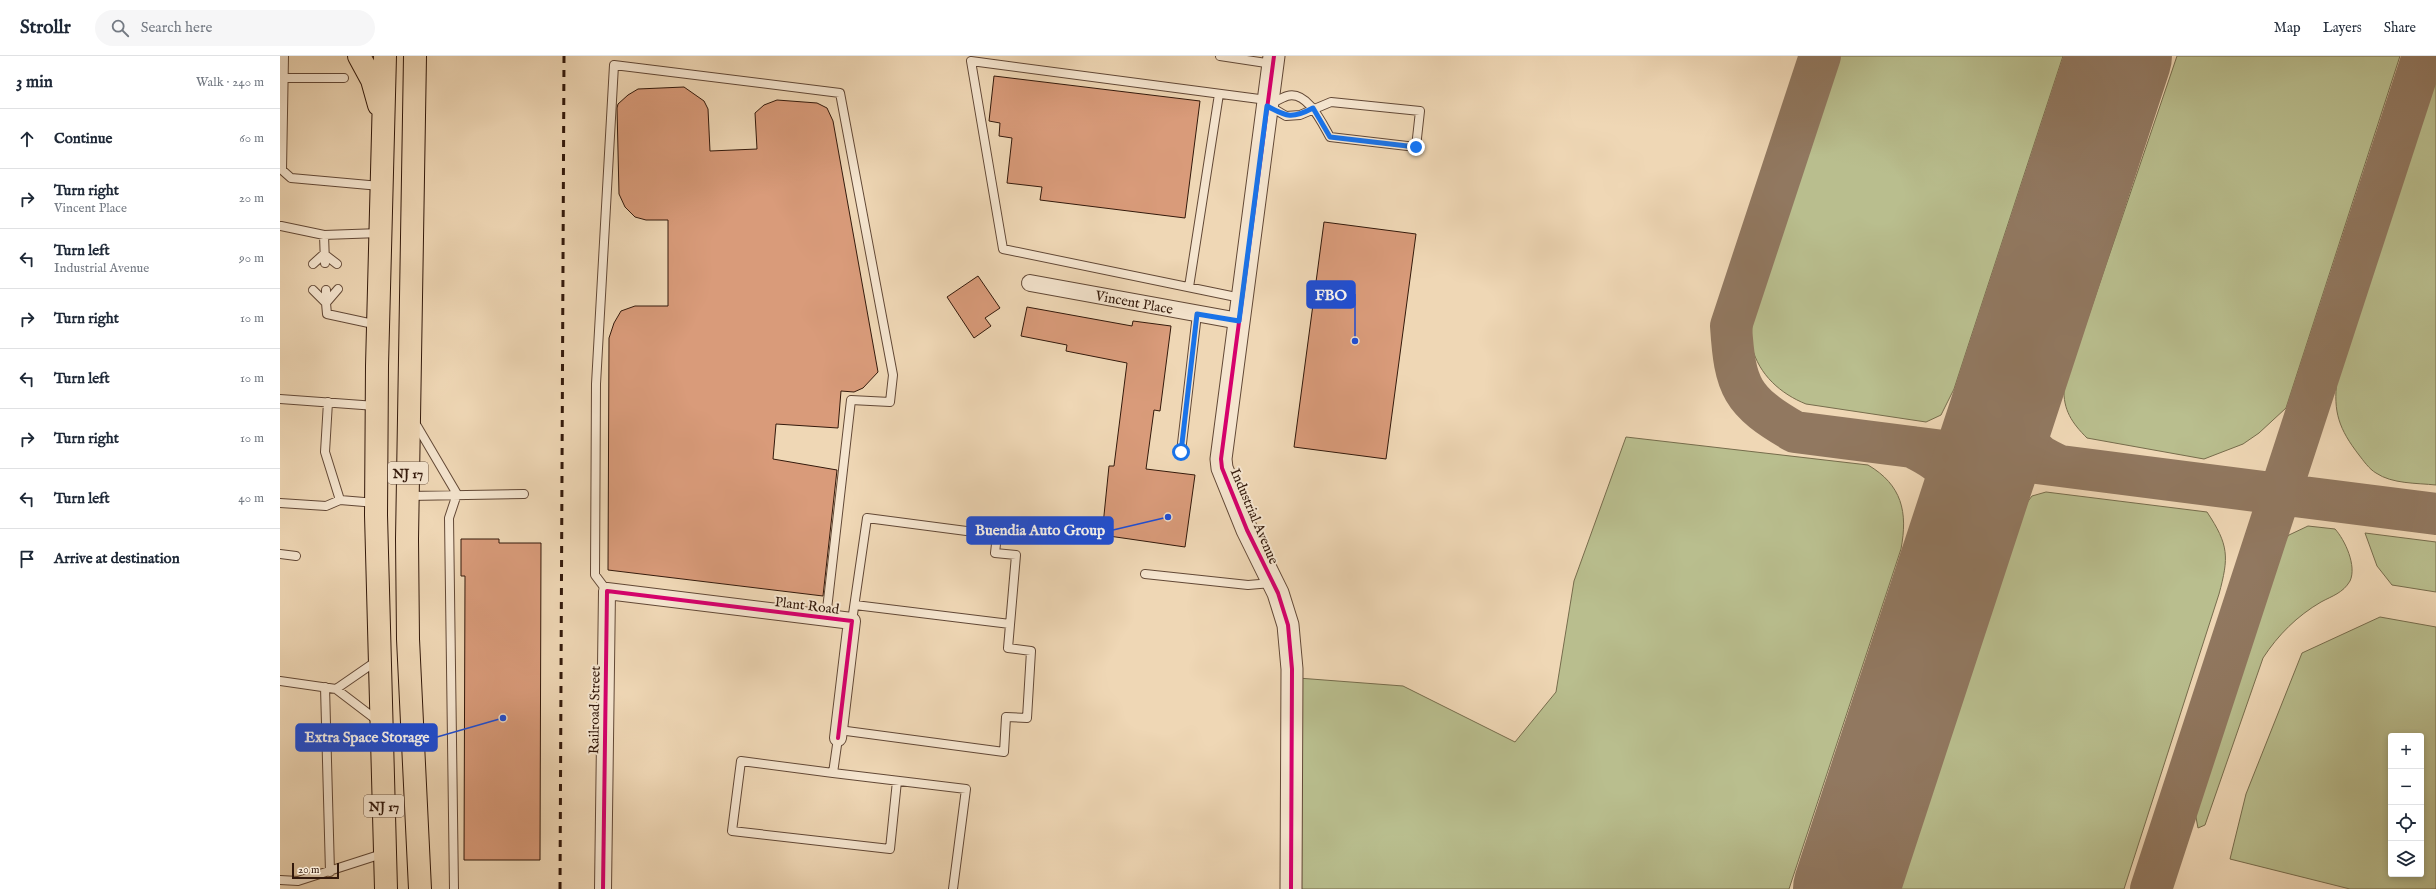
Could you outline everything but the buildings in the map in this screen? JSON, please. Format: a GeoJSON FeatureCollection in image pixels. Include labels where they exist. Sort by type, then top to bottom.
{"type":"FeatureCollection","features":[{"type":"Feature","properties":{"kind":"highway"},"geometry":{"type":"LineString","coordinates":[[359,56],[372,80],[379,102],[384,131]]}},
{"type":"Feature","properties":{"kind":"highway","name":"NJ 17"},"geometry":{"type":"LineString","coordinates":[[385,56],[378,325],[376,503],[386,889]]}},
{"type":"Feature","properties":{"kind":"highway","name":"NJ 17"},"geometry":{"type":"LineString","coordinates":[[415,56],[407,496],[408,638],[420,889]]}},
{"type":"Feature","properties":{"kind":"street","name":"Industrial Avenue"},"geometry":{"type":"LineString","coordinates":[[1274,60],[1221,459],[1222,468],[1247,530],[1273,583],[1288,625],[1291,647],[1291,889]]}},
{"type":"Feature","properties":{"kind":"street","name":"Vincent Place"},"geometry":{"type":"LineString","coordinates":[[1030,283],[1239,321]]}},
{"type":"Feature","properties":{"kind":"street","name":"Plant Road"},"geometry":{"type":"LineString","coordinates":[[607,591],[852,622],[839,734]]}},
{"type":"Feature","properties":{"kind":"street","name":"Railroad Street"},"geometry":{"type":"LineString","coordinates":[[603,889],[607,591]]}},
{"type":"Feature","properties":{"kind":"lane"},"geometry":{"type":"LineString","coordinates":[[284,56],[282,170],[291,178],[382,186]]}},
{"type":"Feature","properties":{"kind":"lane"},"geometry":{"type":"LineString","coordinates":[[607,591],[595,575],[596,384],[614,56]]}},
{"type":"Feature","properties":{"kind":"lane"},"geometry":{"type":"LineString","coordinates":[[1220,56],[1274,60]]}},
{"type":"Feature","properties":{"kind":"lane"},"geometry":{"type":"LineString","coordinates":[[1242,298],[1003,248],[971,61],[1219,94],[1268,103],[1286,116],[1300,115],[1313,108],[1332,102],[1420,111],[1416,147],[1330,137],[1313,108],[1300,98],[1288,96],[1268,103]]}},
{"type":"Feature","properties":{"kind":"lane"},"geometry":{"type":"LineString","coordinates":[[614,65],[840,93],[893,375],[890,402],[851,400],[826,618]]}},
{"type":"Feature","properties":{"kind":"lane"},"geometry":{"type":"LineString","coordinates":[[284,78],[344,78]]}},
{"type":"Feature","properties":{"kind":"lane"},"geometry":{"type":"LineString","coordinates":[[1189,287],[1219,94]]}},
{"type":"Feature","properties":{"kind":"lane"},"geometry":{"type":"LineString","coordinates":[[281,226],[324,235],[381,233]]}},
{"type":"Feature","properties":{"kind":"lane"},"geometry":{"type":"LineString","coordinates":[[324,235],[325,263]]}},
{"type":"Feature","properties":{"kind":"lane"},"geometry":{"type":"LineString","coordinates":[[324,254],[337,264]]}},
{"type":"Feature","properties":{"kind":"lane"},"geometry":{"type":"LineString","coordinates":[[313,264],[324,254]]}},
{"type":"Feature","properties":{"kind":"lane"},"geometry":{"type":"LineString","coordinates":[[326,303],[338,289]]}},
{"type":"Feature","properties":{"kind":"lane"},"geometry":{"type":"LineString","coordinates":[[313,290],[326,303]]}},
{"type":"Feature","properties":{"kind":"lane"},"geometry":{"type":"LineString","coordinates":[[326,290],[327,314],[378,325]]}},
{"type":"Feature","properties":{"kind":"lane"},"geometry":{"type":"LineString","coordinates":[[1181,452],[1197,314]]}},
{"type":"Feature","properties":{"kind":"lane"},"geometry":{"type":"LineString","coordinates":[[280,399],[377,406]]}},
{"type":"Feature","properties":{"kind":"lane"},"geometry":{"type":"LineString","coordinates":[[328,402],[325,452],[340,500]]}},
{"type":"Feature","properties":{"kind":"lane"},"geometry":{"type":"LineString","coordinates":[[409,404],[419,434],[457,494]]}},
{"type":"Feature","properties":{"kind":"lane"},"geometry":{"type":"LineString","coordinates":[[454,889],[449,518],[457,494]]}},
{"type":"Feature","properties":{"kind":"lane"},"geometry":{"type":"LineString","coordinates":[[407,496],[524,494]]}},
{"type":"Feature","properties":{"kind":"lane"},"geometry":{"type":"LineString","coordinates":[[280,503],[326,506],[340,500],[376,503]]}},
{"type":"Feature","properties":{"kind":"lane"},"geometry":{"type":"LineString","coordinates":[[833,773],[839,734],[1004,752],[1006,717],[1027,718],[1031,651],[1008,648],[1016,555],[995,553],[997,535],[867,518],[852,622]]}},
{"type":"Feature","properties":{"kind":"lane"},"geometry":{"type":"LineString","coordinates":[[280,554],[296,556]]}},
{"type":"Feature","properties":{"kind":"lane"},"geometry":{"type":"LineString","coordinates":[[1145,574],[1248,586],[1273,583]]}},
{"type":"Feature","properties":{"kind":"lane"},"geometry":{"type":"LineString","coordinates":[[855,605],[1010,624]]}},
{"type":"Feature","properties":{"kind":"lane"},"geometry":{"type":"LineString","coordinates":[[336,688],[380,659]]}},
{"type":"Feature","properties":{"kind":"lane"},"geometry":{"type":"LineString","coordinates":[[280,681],[336,688],[381,724]]}},
{"type":"Feature","properties":{"kind":"lane"},"geometry":{"type":"LineString","coordinates":[[325,687],[330,872]]}},
{"type":"Feature","properties":{"kind":"lane"},"geometry":{"type":"LineString","coordinates":[[897,781],[890,849],[732,831],[741,761],[966,789],[953,889]]}},
{"type":"Feature","properties":{"kind":"lane"},"geometry":{"type":"LineString","coordinates":[[280,880],[298,881],[330,872],[385,853]]}},
{"type":"Feature","properties":{"kind":"green space"},"geometry":{"type":"Polygon","coordinates":[[[1840,56],[2063,56],[1954,389],[1941,415],[1926,422],[1806,404],[1788,395],[1772,382],[1760,366],[1751,345],[1752,325],[1840,56]]]}},
{"type":"Feature","properties":{"kind":"green space"},"geometry":{"type":"Polygon","coordinates":[[[2177,56],[2400,56],[2286,408],[2259,433],[2243,444],[2204,459],[2087,438],[2070,416],[2064,396],[2064,388],[2177,56]]]}},
{"type":"Feature","properties":{"kind":"green space"},"geometry":{"type":"Polygon","coordinates":[[[2436,76],[2436,485],[2397,481],[2382,477],[2373,471],[2352,446],[2342,428],[2337,411],[2336,391],[2337,380],[2436,76]]]}},
{"type":"Feature","properties":{"kind":"green space"},"geometry":{"type":"Polygon","coordinates":[[[1626,437],[1868,465],[1888,481],[1900,501],[1904,523],[1901,549],[1789,889],[1300,889],[1298,678],[1403,686],[1515,742],[1556,692],[1574,581],[1626,437]]]}},
{"type":"Feature","properties":{"kind":"green space"},"geometry":{"type":"Polygon","coordinates":[[[2046,492],[2207,512],[2220,534],[2225,552],[2224,570],[2219,594],[2124,889],[1899,889],[2023,508],[2032,496],[2046,492]]]}},
{"type":"Feature","properties":{"kind":"green space"},"geometry":{"type":"Polygon","coordinates":[[[2308,526],[2335,529],[2339,534],[2346,546],[2351,561],[2352,575],[2350,581],[2341,591],[2312,607],[2296,620],[2275,642],[2263,658],[2205,825],[2198,828],[2195,812],[2281,544],[2289,535],[2308,526]]]}},
{"type":"Feature","properties":{"kind":"green space"},"geometry":{"type":"Polygon","coordinates":[[[2365,533],[2436,542],[2436,592],[2392,585],[2377,566],[2365,533]]]}},
{"type":"Feature","properties":{"kind":"green space"},"geometry":{"type":"Polygon","coordinates":[[[2380,617],[2436,627],[2436,889],[2350,889],[2230,859],[2246,794],[2302,653],[2380,617]]]}},
{"type":"Feature","properties":{"kind":"taxiway"},"geometry":{"type":"LineString","coordinates":[[1820,56],[1731,326],[1735,364],[1739,378],[1744,390],[1752,401],[1763,411],[1795,432],[2436,514]]}},
{"type":"Feature","properties":{"kind":"taxiway"},"geometry":{"type":"LineString","coordinates":[[2151,889],[2423,56]]}},
{"type":"Feature","properties":{"kind":"taxiway"},"geometry":{"type":"LineString","coordinates":[[2013,380],[2018,420],[2026,439],[2039,455],[2058,465]]}},
{"type":"Feature","properties":{"kind":"taxiway"},"geometry":{"type":"LineString","coordinates":[[1912,447],[1936,461],[1945,468],[1952,477],[1958,486],[1962,497],[1966,525]]}},
{"type":"Feature","properties":{"kind":"runway"},"geometry":{"type":"LineString","coordinates":[[1846,889],[2119,56]]}},
{"type":"Feature","properties":{"kind":"railway"},"geometry":{"type":"LineString","coordinates":[[560,889],[564,56]]}},
{"type":"Feature","properties":{"kind":"cycle path"},"geometry":{"type":"LineString","coordinates":[[1274,56],[1221,459],[1222,468],[1247,530],[1278,593],[1288,625],[1292,669],[1291,889]]}},
{"type":"Feature","properties":{"kind":"cycle path"},"geometry":{"type":"LineString","coordinates":[[603,889],[607,591],[852,621],[838,738]]}},
{"type":"Feature","properties":{"kind":"place","name":"FBO"},"geometry":{"type":"Point","coordinates":[1355,341]}},
{"type":"Feature","properties":{"kind":"place","name":"Buendia Auto Group"},"geometry":{"type":"Point","coordinates":[1168,517]}},
{"type":"Feature","properties":{"kind":"place","name":"Extra Space Storage"},"geometry":{"type":"Point","coordinates":[503,718]}},
{"type":"Feature","properties":{"kind":"route"},"geometry":{"type":"LineString","coordinates":[[1181,452],[1197,314],[1239,321],[1267,106],[1286,116],[1300,115],[1313,108],[1330,137],[1416,147]]}}]}
